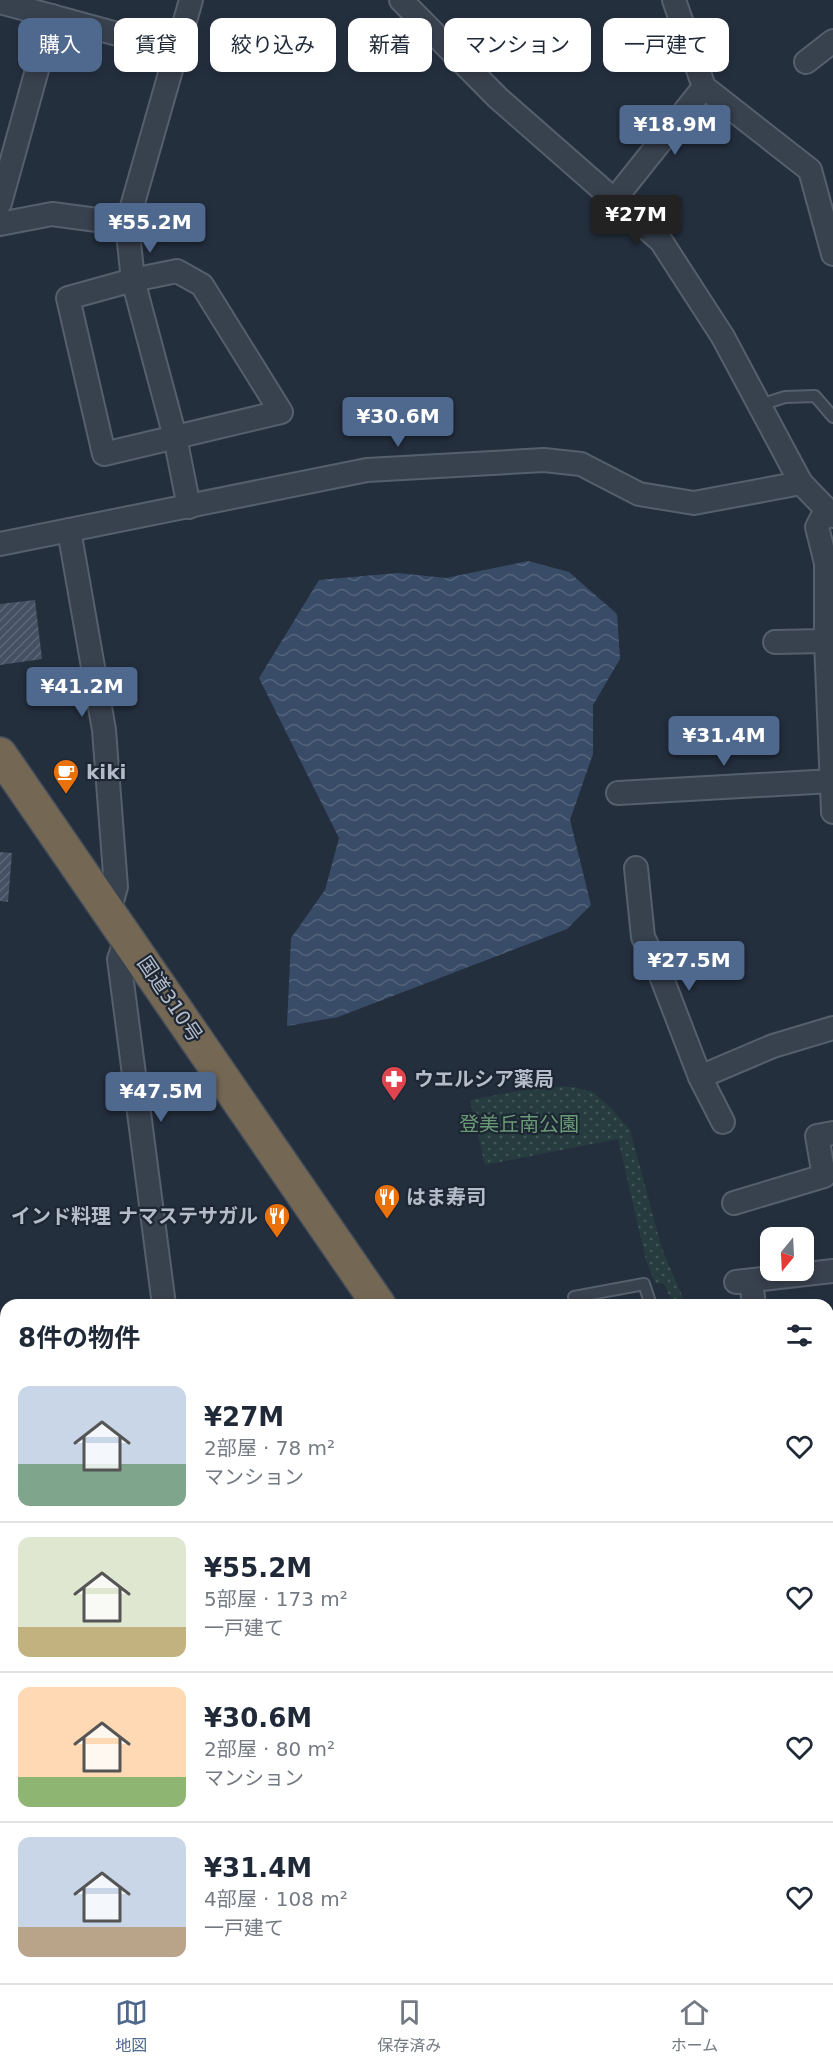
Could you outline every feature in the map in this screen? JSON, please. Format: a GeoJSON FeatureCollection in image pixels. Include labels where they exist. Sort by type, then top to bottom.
{"type":"FeatureCollection","features":[{"type":"Feature","properties":{"kind":"highway","name":"国道310号"},"geometry":{"type":"LineString","coordinates":[[0,754],[375,1299]]}},
{"type":"Feature","properties":{"kind":"street"},"geometry":{"type":"LineString","coordinates":[[186,18],[191,0]]}},
{"type":"Feature","properties":{"kind":"street"},"geometry":{"type":"LineString","coordinates":[[401,0],[498,98],[661,241],[723,337],[801,483],[828,505],[817,527],[826,563],[826,641],[833,812]]}},
{"type":"Feature","properties":{"kind":"street"},"geometry":{"type":"LineString","coordinates":[[674,0],[704,87],[810,170],[833,254]]}},
{"type":"Feature","properties":{"kind":"street"},"geometry":{"type":"LineString","coordinates":[[0,2],[114,33]]}},
{"type":"Feature","properties":{"kind":"street"},"geometry":{"type":"LineString","coordinates":[[0,202],[52,16]]}},
{"type":"Feature","properties":{"kind":"street"},"geometry":{"type":"LineString","coordinates":[[806,62],[833,41]]}},
{"type":"Feature","properties":{"kind":"street"},"geometry":{"type":"LineString","coordinates":[[171,72],[127,224],[133,280],[175,437],[189,507]]}},
{"type":"Feature","properties":{"kind":"street"},"geometry":{"type":"LineString","coordinates":[[614,200],[704,87]]}},
{"type":"Feature","properties":{"kind":"street"},"geometry":{"type":"LineString","coordinates":[[0,224],[52,214],[127,224]]}},
{"type":"Feature","properties":{"kind":"street"},"geometry":{"type":"LineString","coordinates":[[177,271],[202,285],[281,412],[104,454],[68,298],[133,280],[177,271]]}},
{"type":"Feature","properties":{"kind":"street"},"geometry":{"type":"LineString","coordinates":[[0,544],[367,470],[544,460],[581,464],[639,494],[694,503],[801,483]]}},
{"type":"Feature","properties":{"kind":"street"},"geometry":{"type":"LineString","coordinates":[[69,530],[105,730],[116,887],[109,911]]}},
{"type":"Feature","properties":{"kind":"street"},"geometry":{"type":"LineString","coordinates":[[775,642],[826,641]]}},
{"type":"Feature","properties":{"kind":"street"},"geometry":{"type":"LineString","coordinates":[[618,793],[832,781]]}},
{"type":"Feature","properties":{"kind":"street"},"geometry":{"type":"LineString","coordinates":[[636,868],[643,938],[658,968],[700,1077],[723,1122]]}},
{"type":"Feature","properties":{"kind":"street"},"geometry":{"type":"LineString","coordinates":[[127,937],[119,959],[163,1299]]}},
{"type":"Feature","properties":{"kind":"street"},"geometry":{"type":"LineString","coordinates":[[700,1077],[773,1046],[833,1028]]}},
{"type":"Feature","properties":{"kind":"street"},"geometry":{"type":"LineString","coordinates":[[734,1203],[824,1176],[817,1136],[833,1132]]}},
{"type":"Feature","properties":{"kind":"street"},"geometry":{"type":"LineString","coordinates":[[751,1299],[743,1282],[833,1270]]}},
{"type":"Feature","properties":{"kind":"lane"},"geometry":{"type":"LineString","coordinates":[[760,405],[785,397],[815,396],[833,417]]}},
{"type":"Feature","properties":{"kind":"lane"},"geometry":{"type":"LineString","coordinates":[[574,1297],[644,1284],[649,1299]]}},
{"type":"Feature","properties":{"kind":"green space","name":"登美丘南公園"},"geometry":{"type":"Polygon","coordinates":[[[545,1086],[574,1087],[593,1092],[611,1108],[630,1130],[662,1249],[683,1299],[671,1299],[664,1284],[655,1283],[646,1260],[618,1139],[485,1165],[470,1100],[545,1086]]]}},
{"type":"Feature","properties":{"kind":"water"},"geometry":{"type":"Polygon","coordinates":[[[528,561],[569,572],[617,614],[620,659],[593,705],[593,754],[570,820],[591,905],[567,929],[338,1017],[287,1026],[291,938],[325,890],[339,838],[259,678],[319,580],[397,573],[446,578],[528,561]]]}},
{"type":"Feature","properties":{"kind":"building"},"geometry":{"type":"Polygon","coordinates":[[[35,600],[42,659],[0,665],[0,604],[35,600]]]}},
{"type":"Feature","properties":{"kind":"building"},"geometry":{"type":"Polygon","coordinates":[[[0,852],[12,853],[8,902],[0,901],[0,852]]]}},
{"type":"Feature","properties":{"kind":"place","name":"kiki"},"geometry":{"type":"Point","coordinates":[66,795]}},
{"type":"Feature","properties":{"kind":"place","name":"ウエルシア薬局"},"geometry":{"type":"Point","coordinates":[394,1102]}},
{"type":"Feature","properties":{"kind":"place","name":"はま寿司"},"geometry":{"type":"Point","coordinates":[387,1220]}},
{"type":"Feature","properties":{"kind":"place","name":"インド料理 ナマステサガル"},"geometry":{"type":"Point","coordinates":[277,1239]}}]}
